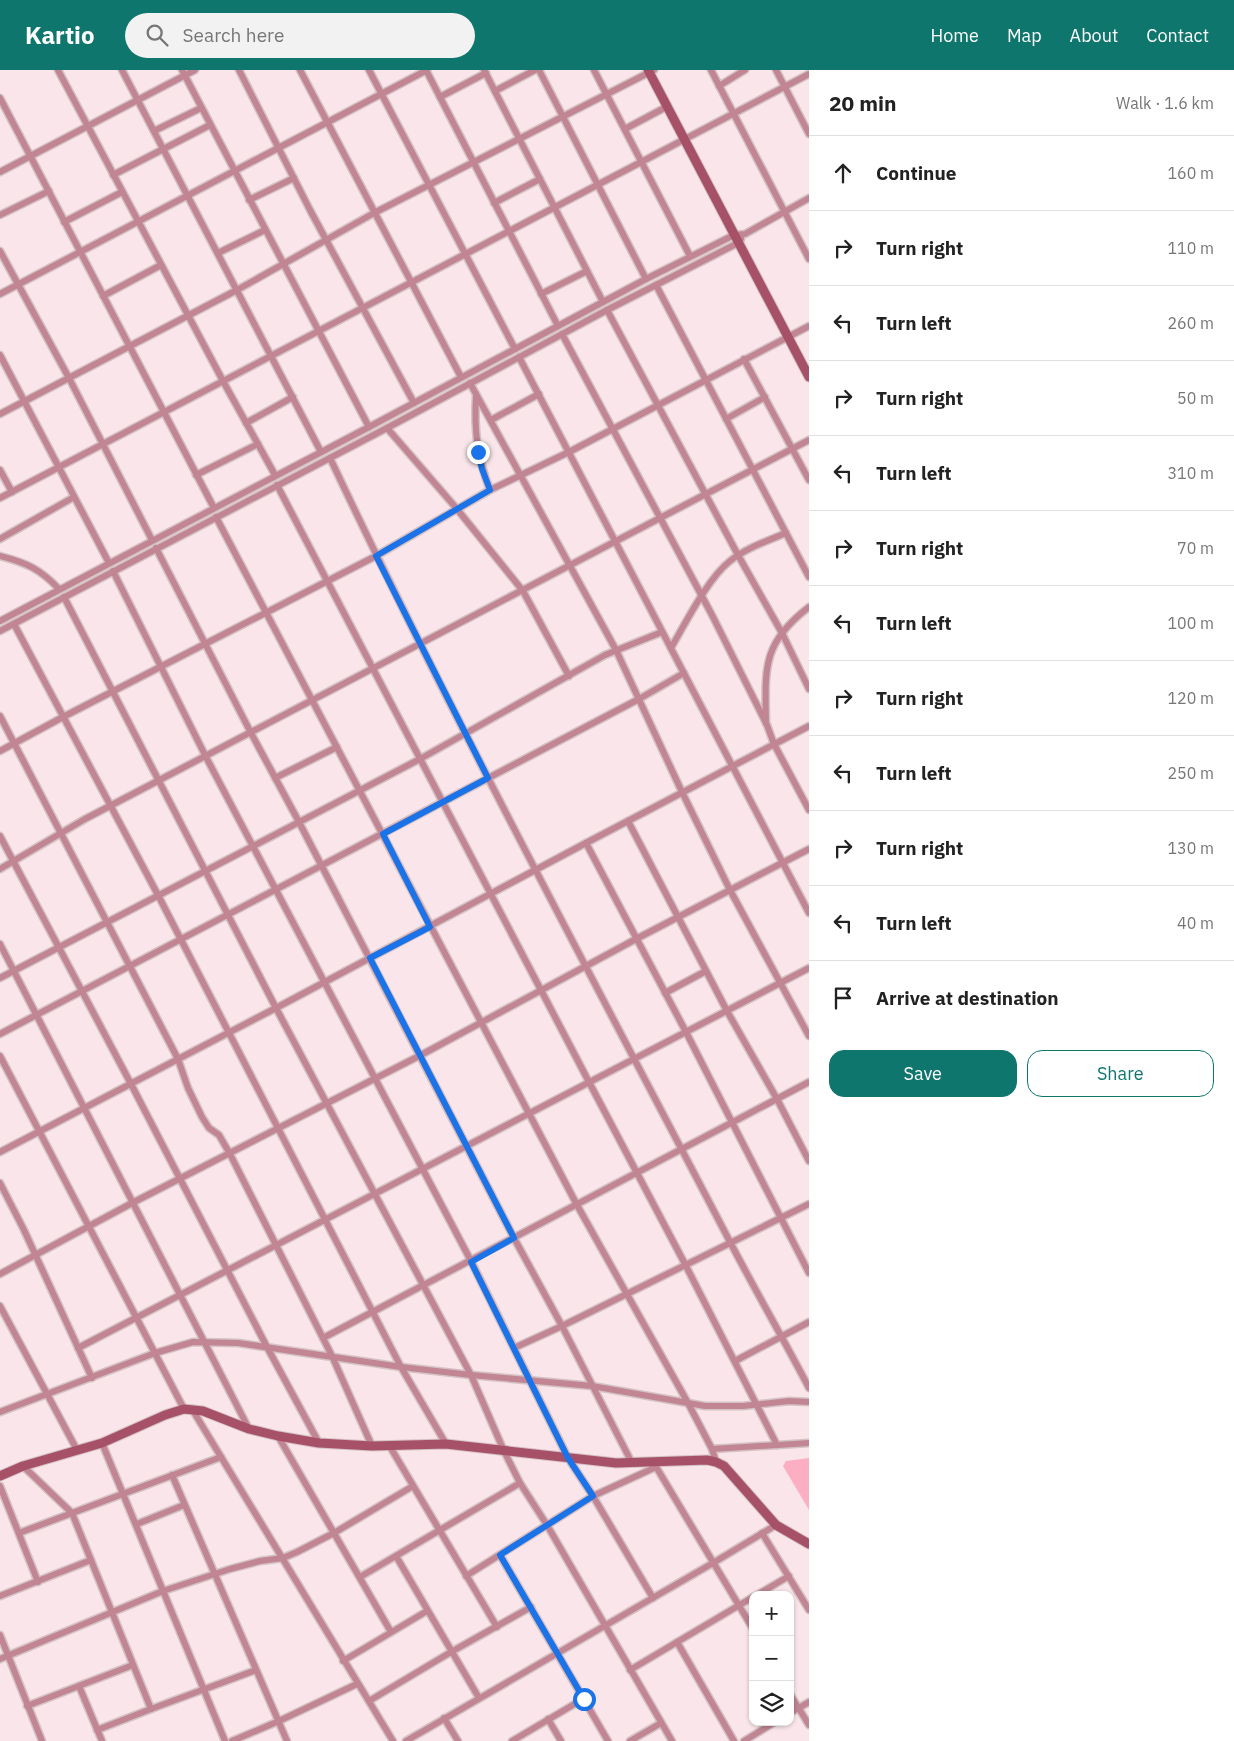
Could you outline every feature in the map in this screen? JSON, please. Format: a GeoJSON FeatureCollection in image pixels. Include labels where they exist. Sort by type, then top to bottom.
{"type":"FeatureCollection","features":[{"type":"Feature","properties":{"kind":"street"},"geometry":{"type":"LineString","coordinates":[[60,70],[87,126],[275,476]]}},
{"type":"Feature","properties":{"kind":"street"},"geometry":{"type":"LineString","coordinates":[[122,70],[321,452]]}},
{"type":"Feature","properties":{"kind":"street"},"geometry":{"type":"LineString","coordinates":[[0,172],[138,100],[183,73],[195,70]]}},
{"type":"Feature","properties":{"kind":"street"},"geometry":{"type":"LineString","coordinates":[[239,70],[294,178],[414,403]]}},
{"type":"Feature","properties":{"kind":"street"},"geometry":{"type":"LineString","coordinates":[[300,70],[461,377]]}},
{"type":"Feature","properties":{"kind":"street"},"geometry":{"type":"LineString","coordinates":[[369,70],[515,348]]}},
{"type":"Feature","properties":{"kind":"street"},"geometry":{"type":"LineString","coordinates":[[0,294],[426,70],[558,326]]}},
{"type":"Feature","properties":{"kind":"street"},"geometry":{"type":"LineString","coordinates":[[495,91],[535,70]]}},
{"type":"Feature","properties":{"kind":"street"},"geometry":{"type":"LineString","coordinates":[[540,70],[646,279]]}},
{"type":"Feature","properties":{"kind":"street"},"geometry":{"type":"LineString","coordinates":[[594,70],[690,256]]}},
{"type":"Feature","properties":{"kind":"street"},"geometry":{"type":"LineString","coordinates":[[711,70],[809,259]]}},
{"type":"Feature","properties":{"kind":"street"},"geometry":{"type":"LineString","coordinates":[[719,86],[745,70]]}},
{"type":"Feature","properties":{"kind":"street"},"geometry":{"type":"LineString","coordinates":[[776,70],[809,133]]}},
{"type":"Feature","properties":{"kind":"street"},"geometry":{"type":"LineString","coordinates":[[0,414],[237,290],[429,184],[651,71],[736,239],[809,377]]}},
{"type":"Feature","properties":{"kind":"street"},"geometry":{"type":"LineString","coordinates":[[440,97],[485,72],[603,302]]}},
{"type":"Feature","properties":{"kind":"street"},"geometry":{"type":"LineString","coordinates":[[183,73],[369,427]]}},
{"type":"Feature","properties":{"kind":"street"},"geometry":{"type":"LineString","coordinates":[[0,498],[809,74]]}},
{"type":"Feature","properties":{"kind":"street"},"geometry":{"type":"LineString","coordinates":[[0,98],[214,508]]}},
{"type":"Feature","properties":{"kind":"street"},"geometry":{"type":"LineString","coordinates":[[625,129],[668,106]]}},
{"type":"Feature","properties":{"kind":"street"},"geometry":{"type":"LineString","coordinates":[[154,131],[201,108]]}},
{"type":"Feature","properties":{"kind":"street"},"geometry":{"type":"LineString","coordinates":[[113,175],[210,125]]}},
{"type":"Feature","properties":{"kind":"street"},"geometry":{"type":"LineString","coordinates":[[249,200],[294,178]]}},
{"type":"Feature","properties":{"kind":"street"},"geometry":{"type":"LineString","coordinates":[[494,203],[540,179]]}},
{"type":"Feature","properties":{"kind":"street"},"geometry":{"type":"LineString","coordinates":[[0,216],[49,191]]}},
{"type":"Feature","properties":{"kind":"street"},"geometry":{"type":"LineString","coordinates":[[64,222],[122,192]]}},
{"type":"Feature","properties":{"kind":"street"},"geometry":{"type":"LineString","coordinates":[[0,631],[656,285],[809,198]]}},
{"type":"Feature","properties":{"kind":"street"},"geometry":{"type":"LineString","coordinates":[[218,253],[265,230]]}},
{"type":"Feature","properties":{"kind":"street"},"geometry":{"type":"LineString","coordinates":[[0,621],[690,256],[736,239]]}},
{"type":"Feature","properties":{"kind":"street"},"geometry":{"type":"LineString","coordinates":[[0,251],[69,378],[152,540]]}},
{"type":"Feature","properties":{"kind":"street"},"geometry":{"type":"LineString","coordinates":[[103,296],[161,265]]}},
{"type":"Feature","properties":{"kind":"street"},"geometry":{"type":"LineString","coordinates":[[541,294],[587,271]]}},
{"type":"Feature","properties":{"kind":"street"},"geometry":{"type":"LineString","coordinates":[[656,285],[809,577]]}},
{"type":"Feature","properties":{"kind":"street"},"geometry":{"type":"LineString","coordinates":[[607,310],[738,555],[782,633],[809,689]]}},
{"type":"Feature","properties":{"kind":"street"},"geometry":{"type":"LineString","coordinates":[[0,751],[376,556],[490,490],[569,452],[809,326]]}},
{"type":"Feature","properties":{"kind":"street"},"geometry":{"type":"LineString","coordinates":[[562,334],[702,596],[774,744],[809,810]]}},
{"type":"Feature","properties":{"kind":"street"},"geometry":{"type":"LineString","coordinates":[[0,355],[108,563]]}},
{"type":"Feature","properties":{"kind":"street"},"geometry":{"type":"LineString","coordinates":[[519,357],[809,913]]}},
{"type":"Feature","properties":{"kind":"street"},"geometry":{"type":"LineString","coordinates":[[744,359],[809,480]]}},
{"type":"Feature","properties":{"kind":"street"},"geometry":{"type":"LineString","coordinates":[[470,383],[616,650],[730,890],[809,1036]]}},
{"type":"Feature","properties":{"kind":"street"},"geometry":{"type":"LineString","coordinates":[[476,394],[475,421],[478,452],[490,490]]}},
{"type":"Feature","properties":{"kind":"street"},"geometry":{"type":"LineString","coordinates":[[491,420],[539,394]]}},
{"type":"Feature","properties":{"kind":"street"},"geometry":{"type":"LineString","coordinates":[[246,423],[293,397]]}},
{"type":"Feature","properties":{"kind":"street"},"geometry":{"type":"LineString","coordinates":[[726,419],[765,397]]}},
{"type":"Feature","properties":{"kind":"street"},"geometry":{"type":"LineString","coordinates":[[387,428],[457,509],[523,591],[569,676]]}},
{"type":"Feature","properties":{"kind":"street"},"geometry":{"type":"LineString","coordinates":[[0,870],[61,833],[111,806],[809,440]]}},
{"type":"Feature","properties":{"kind":"street"},"geometry":{"type":"LineString","coordinates":[[196,475],[258,444]]}},
{"type":"Feature","properties":{"kind":"street"},"geometry":{"type":"LineString","coordinates":[[330,458],[376,556],[465,735],[730,1242],[809,1388]]}},
{"type":"Feature","properties":{"kind":"street"},"geometry":{"type":"LineString","coordinates":[[0,470],[12,492]]}},
{"type":"Feature","properties":{"kind":"street"},"geometry":{"type":"LineString","coordinates":[[277,485],[686,1264],[777,1445]]}},
{"type":"Feature","properties":{"kind":"street"},"geometry":{"type":"LineString","coordinates":[[0,539],[74,497]]}},
{"type":"Feature","properties":{"kind":"street"},"geometry":{"type":"LineString","coordinates":[[216,517],[577,1205],[688,1402],[712,1449],[716,1462]]}},
{"type":"Feature","properties":{"kind":"street"},"geometry":{"type":"LineString","coordinates":[[671,648],[702,596],[722,569],[738,555],[786,533]]}},
{"type":"Feature","properties":{"kind":"street"},"geometry":{"type":"LineString","coordinates":[[156,548],[251,734],[421,1055],[632,1463]]}},
{"type":"Feature","properties":{"kind":"street"},"geometry":{"type":"LineString","coordinates":[[0,556],[37,569],[46,575],[59,590]]}},
{"type":"Feature","properties":{"kind":"street"},"geometry":{"type":"LineString","coordinates":[[113,571],[206,757],[471,1262],[568,1458],[593,1496],[653,1598]]}},
{"type":"Feature","properties":{"kind":"street"},"geometry":{"type":"LineString","coordinates":[[64,598],[276,1008],[471,1375],[520,1483],[547,1525],[672,1741]]}},
{"type":"Feature","properties":{"kind":"street"},"geometry":{"type":"LineString","coordinates":[[766,725],[766,671],[772,650],[782,633],[797,616],[809,607]]}},
{"type":"Feature","properties":{"kind":"street"},"geometry":{"type":"LineString","coordinates":[[14,624],[158,895],[401,1367],[446,1444]]}},
{"type":"Feature","properties":{"kind":"street"},"geometry":{"type":"LineString","coordinates":[[0,978],[420,759],[616,650],[662,632]]}},
{"type":"Feature","properties":{"kind":"street"},"geometry":{"type":"LineString","coordinates":[[0,1034],[639,699],[684,673]]}},
{"type":"Feature","properties":{"kind":"street"},"geometry":{"type":"LineString","coordinates":[[0,716],[178,1059],[188,1088],[202,1118],[219,1135],[230,1154],[332,1356],[372,1446]]}},
{"type":"Feature","properties":{"kind":"street"},"geometry":{"type":"LineString","coordinates":[[0,1152],[809,726]]}},
{"type":"Feature","properties":{"kind":"street"},"geometry":{"type":"LineString","coordinates":[[275,778],[337,747]]}},
{"type":"Feature","properties":{"kind":"street"},"geometry":{"type":"LineString","coordinates":[[628,821],[727,1011],[809,1160]]}},
{"type":"Feature","properties":{"kind":"street"},"geometry":{"type":"LineString","coordinates":[[0,836],[319,1443]]}},
{"type":"Feature","properties":{"kind":"street"},"geometry":{"type":"LineString","coordinates":[[586,842],[686,1032],[809,1273]]}},
{"type":"Feature","properties":{"kind":"street"},"geometry":{"type":"LineString","coordinates":[[0,1274],[180,1178],[421,1055],[636,939],[809,849]]}},
{"type":"Feature","properties":{"kind":"street"},"geometry":{"type":"LineString","coordinates":[[0,944],[250,1429]]}},
{"type":"Feature","properties":{"kind":"street"},"geometry":{"type":"LineString","coordinates":[[78,1348],[809,968]]}},
{"type":"Feature","properties":{"kind":"street"},"geometry":{"type":"LineString","coordinates":[[665,993],[706,971]]}},
{"type":"Feature","properties":{"kind":"street"},"geometry":{"type":"LineString","coordinates":[[0,1056],[155,1353],[188,1409],[221,1457],[283,1558],[343,1661],[393,1741]]}},
{"type":"Feature","properties":{"kind":"street"},"geometry":{"type":"LineString","coordinates":[[323,1338],[471,1262],[809,1082]]}},
{"type":"Feature","properties":{"kind":"street"},"geometry":{"type":"LineString","coordinates":[[0,1183],[24,1230],[92,1378]]}},
{"type":"Feature","properties":{"kind":"street"},"geometry":{"type":"LineString","coordinates":[[514,1348],[809,1204]]}},
{"type":"Feature","properties":{"kind":"street"},"geometry":{"type":"LineString","coordinates":[[0,1306],[77,1450]]}},
{"type":"Feature","properties":{"kind":"street"},"geometry":{"type":"LineString","coordinates":[[736,1361],[809,1322]]}},
{"type":"Feature","properties":{"kind":"street"},"geometry":{"type":"LineString","coordinates":[[0,1412],[155,1353],[193,1342],[238,1343],[401,1367],[592,1386],[705,1406],[789,1401],[809,1402]]}},
{"type":"Feature","properties":{"kind":"street"},"geometry":{"type":"LineString","coordinates":[[0,1476],[23,1466],[102,1443],[165,1415],[188,1409],[203,1411],[250,1429],[319,1443],[372,1446],[446,1444],[568,1458],[632,1463],[655,1464],[707,1460],[724,1466],[776,1525],[809,1544]]}},
{"type":"Feature","properties":{"kind":"street"},"geometry":{"type":"LineString","coordinates":[[278,1436],[391,1632]]}},
{"type":"Feature","properties":{"kind":"street"},"geometry":{"type":"LineString","coordinates":[[102,1443],[225,1741]]}},
{"type":"Feature","properties":{"kind":"street"},"geometry":{"type":"LineString","coordinates":[[712,1449],[809,1443]]}},
{"type":"Feature","properties":{"kind":"street"},"geometry":{"type":"LineString","coordinates":[[389,1445],[497,1626]]}},
{"type":"Feature","properties":{"kind":"street"},"geometry":{"type":"LineString","coordinates":[[18,1534],[221,1457]]}},
{"type":"Feature","properties":{"kind":"street"},"geometry":{"type":"LineString","coordinates":[[466,1576],[593,1496],[655,1464]]}},
{"type":"Feature","properties":{"kind":"street"},"geometry":{"type":"LineString","coordinates":[[655,1464],[749,1622]]}},
{"type":"Feature","properties":{"kind":"street"},"geometry":{"type":"LineString","coordinates":[[23,1466],[72,1513],[151,1709]]}},
{"type":"Feature","properties":{"kind":"street"},"geometry":{"type":"LineString","coordinates":[[172,1475],[287,1741]]}},
{"type":"Feature","properties":{"kind":"street"},"geometry":{"type":"LineString","coordinates":[[360,1577],[520,1483]]}},
{"type":"Feature","properties":{"kind":"street"},"geometry":{"type":"LineString","coordinates":[[0,1486],[38,1582]]}},
{"type":"Feature","properties":{"kind":"street"},"geometry":{"type":"LineString","coordinates":[[0,1659],[164,1591],[260,1561],[283,1558],[334,1533],[413,1486]]}},
{"type":"Feature","properties":{"kind":"street"},"geometry":{"type":"LineString","coordinates":[[137,1524],[184,1504]]}},
{"type":"Feature","properties":{"kind":"street"},"geometry":{"type":"LineString","coordinates":[[406,1741],[776,1525]]}},
{"type":"Feature","properties":{"kind":"street"},"geometry":{"type":"LineString","coordinates":[[762,1533],[809,1610]]}},
{"type":"Feature","properties":{"kind":"street"},"geometry":{"type":"LineString","coordinates":[[500,1555],[608,1741]]}},
{"type":"Feature","properties":{"kind":"street"},"geometry":{"type":"LineString","coordinates":[[396,1556],[479,1698]]}},
{"type":"Feature","properties":{"kind":"street"},"geometry":{"type":"LineString","coordinates":[[0,1596],[91,1560]]}},
{"type":"Feature","properties":{"kind":"street"},"geometry":{"type":"LineString","coordinates":[[764,1591],[789,1576]]}},
{"type":"Feature","properties":{"kind":"street"},"geometry":{"type":"LineString","coordinates":[[630,1670],[749,1599]]}},
{"type":"Feature","properties":{"kind":"street"},"geometry":{"type":"LineString","coordinates":[[369,1701],[531,1607]]}},
{"type":"Feature","properties":{"kind":"street"},"geometry":{"type":"LineString","coordinates":[[343,1661],[427,1611]]}},
{"type":"Feature","properties":{"kind":"street"},"geometry":{"type":"LineString","coordinates":[[0,1635],[42,1741]]}},
{"type":"Feature","properties":{"kind":"street"},"geometry":{"type":"LineString","coordinates":[[677,1642],[734,1741]]}},
{"type":"Feature","properties":{"kind":"street"},"geometry":{"type":"LineString","coordinates":[[27,1706],[133,1665]]}},
{"type":"Feature","properties":{"kind":"street"},"geometry":{"type":"LineString","coordinates":[[97,1730],[256,1670]]}},
{"type":"Feature","properties":{"kind":"street"},"geometry":{"type":"LineString","coordinates":[[232,1741],[357,1684]]}},
{"type":"Feature","properties":{"kind":"street"},"geometry":{"type":"LineString","coordinates":[[79,1686],[102,1741]]}},
{"type":"Feature","properties":{"kind":"street"},"geometry":{"type":"LineString","coordinates":[[512,1741],[584,1699]]}},
{"type":"Feature","properties":{"kind":"street"},"geometry":{"type":"LineString","coordinates":[[794,1700],[809,1725]]}},
{"type":"Feature","properties":{"kind":"street"},"geometry":{"type":"LineString","coordinates":[[794,1711],[809,1702]]}},
{"type":"Feature","properties":{"kind":"street"},"geometry":{"type":"LineString","coordinates":[[444,1718],[458,1741]]}},
{"type":"Feature","properties":{"kind":"street"},"geometry":{"type":"LineString","coordinates":[[548,1719],[561,1741]]}},
{"type":"Feature","properties":{"kind":"street"},"geometry":{"type":"LineString","coordinates":[[630,1741],[660,1723]]}},
{"type":"Feature","properties":{"kind":"street"},"geometry":{"type":"LineString","coordinates":[[744,1741],[769,1726]]}},
{"type":"Feature","properties":{"kind":"shaded area"},"geometry":{"type":"Polygon","coordinates":[[[809,1458],[809,1510],[783,1466],[786,1461],[809,1458]]]}},
{"type":"Feature","properties":{"kind":"route"},"geometry":{"type":"LineString","coordinates":[[478,452],[490,490],[376,556],[488,778],[383,834],[430,927],[370,958],[514,1238],[471,1262],[568,1458],[593,1496],[500,1555],[584,1699]]}}]}
